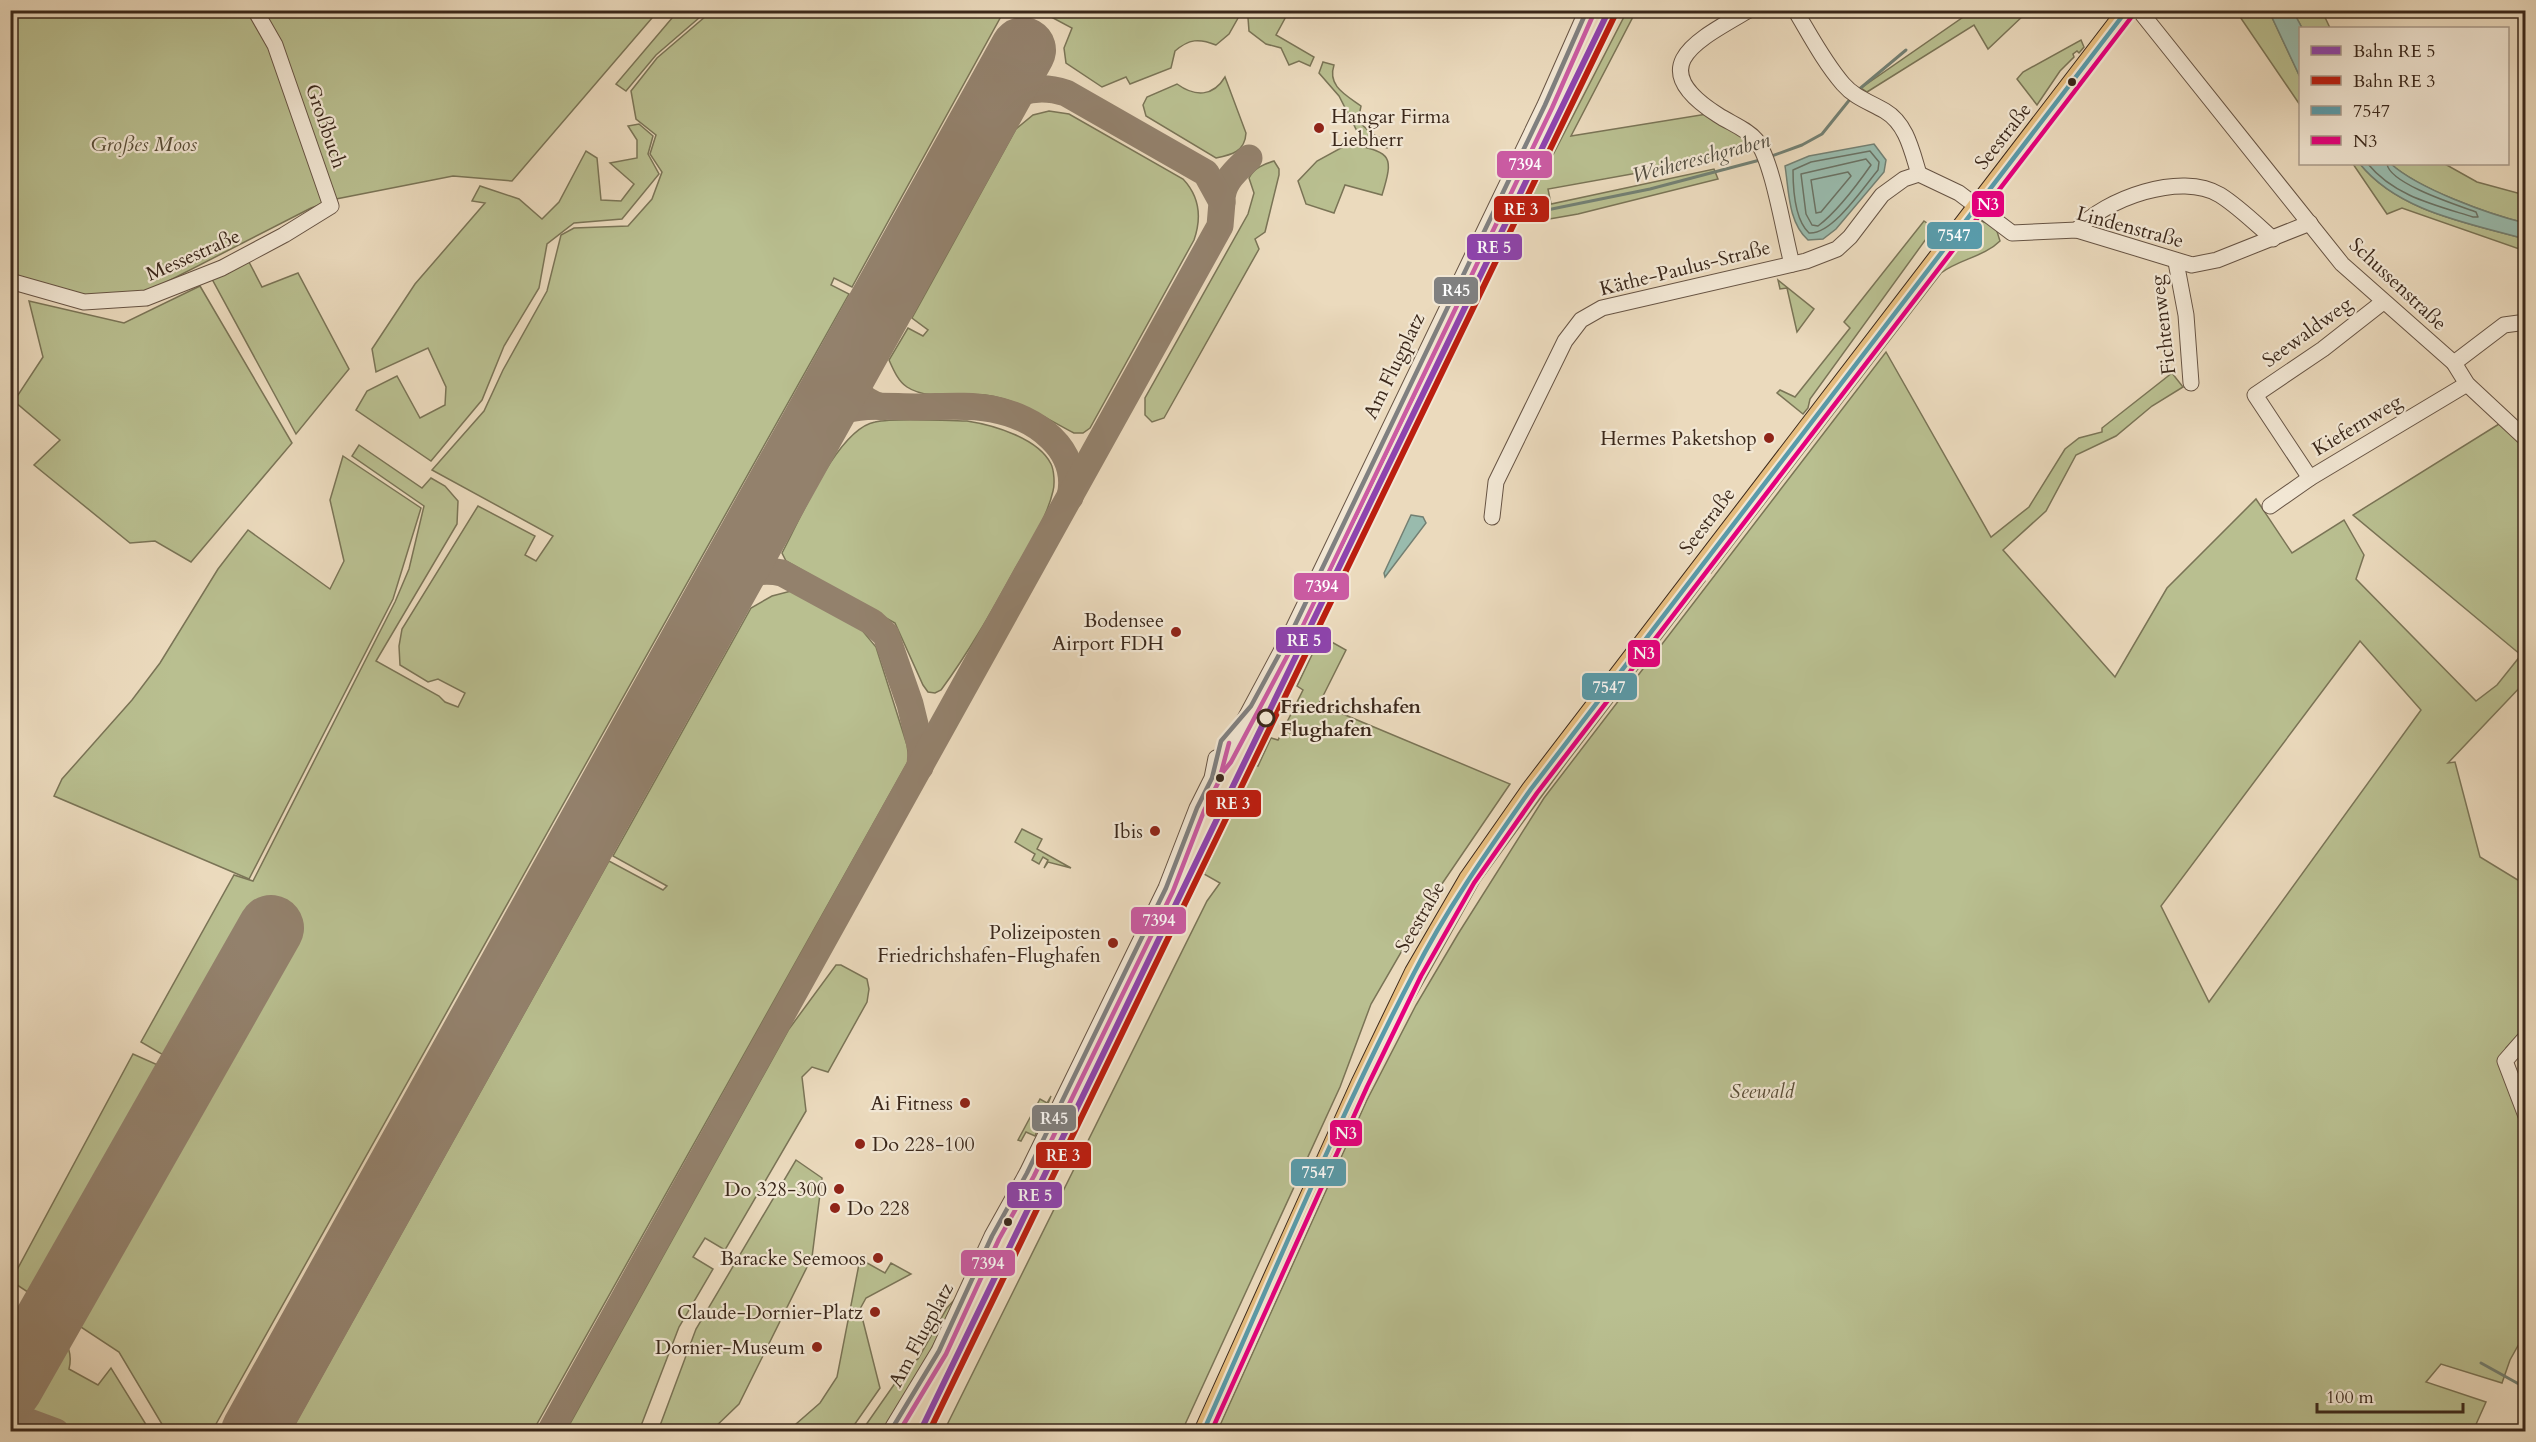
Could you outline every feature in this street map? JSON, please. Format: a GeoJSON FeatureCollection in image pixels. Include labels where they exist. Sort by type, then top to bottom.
{"type":"FeatureCollection","features":[{"type":"Feature","properties":{"kind":"main road","name":"Seestraße"},"geometry":{"type":"LineString","coordinates":[[1203,1431],[1394,1011],[1440,925],[1499,834],[2127,10]]}},
{"type":"Feature","properties":{"kind":"street","name":"Großbuch"},"geometry":{"type":"LineString","coordinates":[[255,10],[275,45],[331,206],[284,235]]}},
{"type":"Feature","properties":{"kind":"street","name":"Am Flugplatz"},"geometry":{"type":"LineString","coordinates":[[890,1431],[939,1352],[992,1236],[1030,1166],[1166,888],[1216,768],[1224,758],[1294,627],[1545,105],[1587,10]]}},
{"type":"Feature","properties":{"kind":"street"},"geometry":{"type":"LineString","coordinates":[[1749,10],[1696,42],[1681,64],[1682,85],[1696,101],[1751,135],[1762,152],[1769,168],[1792,264]]}},
{"type":"Feature","properties":{"kind":"street"},"geometry":{"type":"LineString","coordinates":[[1795,10],[1831,68],[1849,90],[1862,101],[1887,112],[1901,127],[1909,141],[1919,174],[1936,180],[1976,207]]}},
{"type":"Feature","properties":{"kind":"street","name":"Schussenstraße"},"geometry":{"type":"LineString","coordinates":[[2139,10],[2342,264],[2454,363],[2467,384],[2526,439]]}},
{"type":"Feature","properties":{"kind":"street","name":"Käthe-Paulus-Straße"},"geometry":{"type":"LineString","coordinates":[[1492,517],[1496,482],[1565,341],[1581,320],[1602,308],[1792,264],[1837,249],[1850,237],[1882,195],[1904,179],[1919,174]]}},
{"type":"Feature","properties":{"kind":"street"},"geometry":{"type":"LineString","coordinates":[[2077,230],[2088,218],[2134,195],[2171,187],[2192,186],[2219,194],[2272,239]]}},
{"type":"Feature","properties":{"kind":"street","name":"Lindenstraße"},"geometry":{"type":"LineString","coordinates":[[1976,207],[2012,233],[2077,230],[2192,265],[2217,260],[2310,223]]}},
{"type":"Feature","properties":{"kind":"street","name":"Messestraße"},"geometry":{"type":"LineString","coordinates":[[10,281],[84,302],[146,298],[222,268],[284,235]]}},
{"type":"Feature","properties":{"kind":"street","name":"Fichtenweg"},"geometry":{"type":"LineString","coordinates":[[2176,262],[2186,315],[2191,382]]}},
{"type":"Feature","properties":{"kind":"street","name":"Seewaldweg"},"geometry":{"type":"LineString","coordinates":[[2310,478],[2255,395],[2323,349],[2383,302]]}},
{"type":"Feature","properties":{"kind":"street"},"geometry":{"type":"LineString","coordinates":[[2454,363],[2504,325],[2526,322]]}},
{"type":"Feature","properties":{"kind":"street","name":"Kiefernweg"},"geometry":{"type":"LineString","coordinates":[[2270,506],[2310,478],[2467,384]]}},
{"type":"Feature","properties":{"kind":"street"},"geometry":{"type":"LineString","coordinates":[[2526,1036],[2505,1061],[2526,1116]]}},
{"type":"Feature","properties":{"kind":"green space"},"geometry":{"type":"Polygon","coordinates":[[[713,10],[1004,11],[852,287],[834,278],[831,285],[849,294],[212,1431],[166,1431],[119,1352],[11,1281],[133,1054],[189,1079],[191,1071],[141,1042],[234,875],[253,881],[395,602],[409,569],[424,506],[352,456],[359,445],[422,488],[431,478],[445,486],[458,501],[457,524],[376,661],[439,696],[445,702],[458,707],[465,693],[438,679],[428,682],[400,665],[399,646],[402,629],[478,506],[535,536],[525,555],[536,561],[553,536],[432,470],[484,411],[503,370],[547,291],[561,235],[574,228],[628,226],[652,199],[662,172],[650,154],[656,135],[636,119],[631,91],[657,58],[713,10]]]}},
{"type":"Feature","properties":{"kind":"green space","name":"Großes Moos"},"geometry":{"type":"Polygon","coordinates":[[[10,11],[658,11],[512,181],[453,176],[336,199],[311,208],[147,292],[85,295],[11,275],[10,11]]]}},
{"type":"Feature","properties":{"kind":"green space"},"geometry":{"type":"Polygon","coordinates":[[[678,11],[707,11],[656,55],[626,91],[616,84],[678,11]]]}},
{"type":"Feature","properties":{"kind":"green space"},"geometry":{"type":"Polygon","coordinates":[[[1040,11],[1242,11],[1229,34],[1216,45],[1204,41],[1190,42],[1175,51],[1171,68],[1130,84],[1126,77],[1102,87],[1066,63],[1064,48],[1072,28],[1040,11]]]}},
{"type":"Feature","properties":{"kind":"green space"},"geometry":{"type":"Polygon","coordinates":[[[1251,11],[1289,11],[1276,35],[1314,57],[1310,66],[1299,61],[1289,65],[1281,48],[1266,44],[1249,31],[1248,18],[1251,11]]]}},
{"type":"Feature","properties":{"kind":"green space"},"geometry":{"type":"Polygon","coordinates":[[[1627,11],[1636,11],[1571,136],[1707,114],[1736,131],[1748,142],[1743,149],[1693,163],[1548,189],[1551,204],[1714,169],[1718,179],[1578,214],[1538,221],[1521,217],[1627,11]]]}},
{"type":"Feature","properties":{"kind":"green space"},"geometry":{"type":"Polygon","coordinates":[[[1972,11],[2023,11],[2025,14],[1988,49],[1974,25],[1867,92],[1861,88],[1972,11]]]}},
{"type":"Feature","properties":{"kind":"green space"},"geometry":{"type":"Polygon","coordinates":[[[2236,11],[2269,11],[2299,75],[2299,104],[2236,11]]]}},
{"type":"Feature","properties":{"kind":"green space"},"geometry":{"type":"Polygon","coordinates":[[[2293,11],[2322,11],[2330,27],[2301,27],[2293,11]]]}},
{"type":"Feature","properties":{"kind":"green space"},"geometry":{"type":"Polygon","coordinates":[[[2081,40],[2084,47],[2079,53],[2077,51],[2073,54],[2074,57],[2060,71],[2037,105],[2017,79],[2023,72],[2081,40]]]}},
{"type":"Feature","properties":{"kind":"green space"},"geometry":{"type":"Polygon","coordinates":[[[1323,62],[1334,65],[1333,79],[1339,89],[1361,106],[1358,121],[1372,134],[1393,144],[1387,148],[1365,140],[1359,135],[1339,96],[1319,73],[1323,62]]]}},
{"type":"Feature","properties":{"kind":"green space"},"geometry":{"type":"Polygon","coordinates":[[[1225,77],[1246,133],[1243,144],[1232,154],[1216,158],[1146,116],[1143,105],[1147,97],[1177,84],[1190,91],[1203,93],[1215,88],[1225,77]]]}},
{"type":"Feature","properties":{"kind":"green space"},"geometry":{"type":"Polygon","coordinates":[[[1049,111],[1069,114],[1183,179],[1193,193],[1199,215],[1194,240],[1090,428],[1083,433],[1074,433],[1031,410],[997,397],[976,394],[935,395],[915,391],[901,382],[889,360],[908,328],[923,336],[928,330],[912,318],[1016,129],[1033,115],[1049,111]]]}},
{"type":"Feature","properties":{"kind":"green space"},"geometry":{"type":"Polygon","coordinates":[[[639,124],[653,136],[648,154],[659,174],[622,219],[574,223],[547,244],[539,288],[504,346],[482,400],[431,461],[356,410],[367,391],[397,376],[420,418],[445,405],[446,387],[428,348],[376,372],[372,349],[415,284],[485,203],[472,201],[480,186],[519,199],[542,219],[559,202],[586,151],[597,158],[601,200],[621,201],[634,184],[610,163],[637,158],[637,140],[628,126],[639,124]]]}},
{"type":"Feature","properties":{"kind":"green space"},"geometry":{"type":"Polygon","coordinates":[[[1350,143],[1374,150],[1386,157],[1388,171],[1382,195],[1345,185],[1334,213],[1306,204],[1298,181],[1317,161],[1350,143]]]}},
{"type":"Feature","properties":{"kind":"green space"},"geometry":{"type":"Polygon","coordinates":[[[1274,161],[1279,169],[1279,175],[1265,232],[1255,239],[1259,249],[1164,418],[1152,422],[1145,415],[1145,398],[1248,214],[1254,193],[1249,178],[1256,169],[1274,161]]]}},
{"type":"Feature","properties":{"kind":"green space"},"geometry":{"type":"Polygon","coordinates":[[[2354,165],[2361,165],[2394,194],[2415,205],[2458,221],[2525,239],[2525,251],[2402,208],[2387,214],[2354,165]]]}},
{"type":"Feature","properties":{"kind":"green space"},"geometry":{"type":"Polygon","coordinates":[[[2392,165],[2447,165],[2477,182],[2525,195],[2525,223],[2474,207],[2436,191],[2392,165]]]}},
{"type":"Feature","properties":{"kind":"green space"},"geometry":{"type":"Polygon","coordinates":[[[1924,221],[1934,228],[1810,399],[1808,408],[1803,414],[1777,393],[1780,390],[1795,397],[1850,328],[1844,322],[1924,221]]]}},
{"type":"Feature","properties":{"kind":"green space"},"geometry":{"type":"Polygon","coordinates":[[[1980,221],[1995,225],[2000,241],[1987,251],[1941,273],[1711,573],[1709,570],[1973,223],[1980,221]]]}},
{"type":"Feature","properties":{"kind":"green space"},"geometry":{"type":"Polygon","coordinates":[[[249,262],[262,287],[298,273],[349,369],[296,434],[212,279],[249,262]]]}},
{"type":"Feature","properties":{"kind":"green space"},"geometry":{"type":"Polygon","coordinates":[[[1778,280],[1814,309],[1797,332],[1787,288],[1780,289],[1778,280]]]}},
{"type":"Feature","properties":{"kind":"green space"},"geometry":{"type":"Polygon","coordinates":[[[200,286],[292,443],[191,562],[155,541],[130,543],[34,465],[60,440],[14,401],[43,357],[29,301],[124,323],[200,286]]]}},
{"type":"Feature","properties":{"kind":"green space","name":"Seewald"},"geometry":{"type":"Polygon","coordinates":[[[1886,352],[1991,537],[2029,507],[2065,449],[2079,438],[2102,432],[2102,428],[2172,373],[2183,387],[2152,406],[2116,436],[2076,455],[2046,511],[2003,550],[2115,677],[2167,588],[2256,499],[2292,553],[2344,520],[2364,555],[2356,579],[2476,701],[2497,685],[2521,655],[2353,515],[2499,424],[2525,447],[2525,682],[2448,763],[2455,762],[2480,857],[2526,885],[2525,1027],[2506,1048],[2500,1065],[2525,1125],[2525,1333],[2510,1360],[2502,1383],[2441,1364],[2426,1382],[2486,1402],[2473,1431],[1217,1432],[1367,1100],[1416,1005],[1544,798],[1886,352]],[[2360,641],[2161,906],[2209,1002],[2421,710],[2360,641]]]}},
{"type":"Feature","properties":{"kind":"green space"},"geometry":{"type":"Polygon","coordinates":[[[895,420],[967,421],[1014,434],[1036,447],[1051,464],[1054,488],[1032,541],[989,616],[951,676],[941,690],[935,693],[928,692],[923,685],[895,623],[786,561],[782,553],[821,478],[847,441],[861,428],[875,422],[895,420]]]}},
{"type":"Feature","properties":{"kind":"green space"},"geometry":{"type":"Polygon","coordinates":[[[343,456],[421,508],[393,599],[249,879],[54,796],[62,779],[132,700],[160,663],[218,569],[248,530],[330,589],[344,561],[330,500],[343,456]]]}},
{"type":"Feature","properties":{"kind":"green space"},"geometry":{"type":"Polygon","coordinates":[[[1703,577],[1705,581],[1563,767],[1480,881],[1396,1031],[1365,1100],[1363,1092],[1446,927],[1509,829],[1703,577]]]}},
{"type":"Feature","properties":{"kind":"green space"},"geometry":{"type":"Polygon","coordinates":[[[791,591],[861,629],[876,647],[907,745],[909,760],[533,1431],[291,1431],[609,861],[663,890],[667,886],[613,856],[751,608],[772,596],[791,591]]]}},
{"type":"Feature","properties":{"kind":"green space"},"geometry":{"type":"Polygon","coordinates":[[[1321,636],[1346,650],[1319,704],[1510,784],[1433,897],[1371,1004],[1340,1087],[1182,1431],[944,1431],[1207,901],[1220,883],[1204,874],[1255,765],[1258,766],[1271,738],[1278,740],[1303,690],[1297,686],[1321,636]]]}},
{"type":"Feature","properties":{"kind":"green space"},"geometry":{"type":"Polygon","coordinates":[[[1022,829],[1042,839],[1037,849],[1071,868],[1048,862],[1044,868],[1048,860],[1043,857],[1039,864],[1032,860],[1035,854],[1015,842],[1022,829]]]}},
{"type":"Feature","properties":{"kind":"green space"},"geometry":{"type":"Polygon","coordinates":[[[836,965],[841,965],[867,979],[869,989],[867,1002],[828,1072],[812,1067],[802,1077],[806,1111],[725,1250],[705,1238],[693,1257],[713,1269],[679,1327],[639,1431],[566,1431],[789,1029],[836,965]]]}},
{"type":"Feature","properties":{"kind":"green space"},"geometry":{"type":"Polygon","coordinates":[[[1051,1096],[1035,1136],[1026,1132],[1021,1141],[1018,1140],[1040,1099],[1047,1103],[1051,1096]]]}},
{"type":"Feature","properties":{"kind":"green space"},"geometry":{"type":"Polygon","coordinates":[[[796,1160],[822,1178],[812,1257],[739,1404],[711,1431],[658,1431],[696,1329],[796,1160]]]}},
{"type":"Feature","properties":{"kind":"green space"},"geometry":{"type":"Polygon","coordinates":[[[860,1259],[885,1273],[891,1263],[911,1274],[866,1298],[860,1309],[880,1388],[850,1431],[788,1431],[820,1403],[837,1377],[860,1259]]]}},
{"type":"Feature","properties":{"kind":"green space"},"geometry":{"type":"Polygon","coordinates":[[[955,1299],[925,1363],[883,1431],[861,1432],[907,1366],[918,1359],[947,1308],[955,1299]]]}},
{"type":"Feature","properties":{"kind":"green space"},"geometry":{"type":"Polygon","coordinates":[[[10,1302],[42,1320],[61,1336],[70,1356],[69,1369],[98,1385],[111,1368],[150,1431],[78,1431],[11,1407],[10,1302]]]}},
{"type":"Feature","properties":{"kind":"water"},"geometry":{"type":"Polygon","coordinates":[[[2269,11],[2293,11],[2301,27],[2299,27],[2299,75],[2269,11]]]}},
{"type":"Feature","properties":{"kind":"water"},"geometry":{"type":"Polygon","coordinates":[[[1874,144],[1886,160],[1884,172],[1836,229],[1823,239],[1808,240],[1801,233],[1793,215],[1785,166],[1809,156],[1874,144]]]}},
{"type":"Feature","properties":{"kind":"water"},"geometry":{"type":"Polygon","coordinates":[[[2361,165],[2392,165],[2436,191],[2474,207],[2525,223],[2525,239],[2436,214],[2394,194],[2361,165]]]}},
{"type":"Feature","properties":{"kind":"water"},"geometry":{"type":"Polygon","coordinates":[[[1411,515],[1423,517],[1426,523],[1385,577],[1384,573],[1411,515]]]}},
{"type":"Feature","properties":{"kind":"waterway","name":"Weihereschgraben"},"geometry":{"type":"LineString","coordinates":[[1857,91],[1906,50]]}},
{"type":"Feature","properties":{"kind":"waterway","name":"Weihereschgraben"},"geometry":{"type":"LineString","coordinates":[[1769,157],[1802,145],[1822,134],[1851,98]]}},
{"type":"Feature","properties":{"kind":"waterway","name":"Weihereschgraben"},"geometry":{"type":"LineString","coordinates":[[1537,212],[1650,189],[1760,160]]}},
{"type":"Feature","properties":{"kind":"waterway"},"geometry":{"type":"LineString","coordinates":[[2481,1363],[2526,1388]]}},
{"type":"Feature","properties":{"kind":"taxiway"},"geometry":{"type":"LineString","coordinates":[[550,1432],[1220,226],[1222,202],[1206,173],[1066,93],[1042,89],[1020,93],[1000,104],[983,122]]}},
{"type":"Feature","properties":{"kind":"taxiway"},"geometry":{"type":"LineString","coordinates":[[1222,202],[1227,182],[1249,158]]}},
{"type":"Feature","properties":{"kind":"taxiway"},"geometry":{"type":"LineString","coordinates":[[852,358],[851,375],[856,389],[866,400],[882,407]]}},
{"type":"Feature","properties":{"kind":"taxiway"},"geometry":{"type":"LineString","coordinates":[[807,439],[829,418],[856,408],[876,406],[983,407],[1024,419],[1051,438],[1061,450],[1068,464],[1072,480],[1070,497]]}},
{"type":"Feature","properties":{"kind":"taxiway"},"geometry":{"type":"LineString","coordinates":[[717,599],[730,585],[745,576],[762,571],[772,571],[782,573],[872,622],[886,635],[910,704],[921,749],[920,767]]}},
{"type":"Feature","properties":{"kind":"taxiway"},"geometry":{"type":"LineString","coordinates":[[10,1415],[56,1432]]}},
{"type":"Feature","properties":{"kind":"runway"},"geometry":{"type":"LineString","coordinates":[[254,1432],[1023,50]]}},
{"type":"Feature","properties":{"kind":"runway"},"geometry":{"type":"LineString","coordinates":[[10,1387],[271,928]]}},
{"type":"Feature","properties":{"kind":"transit line","name":"R45"},"geometry":{"type":"LineString","coordinates":[[890,1432],[939,1351],[992,1236],[1027,1173],[1166,888],[1197,808],[1212,778],[1221,741],[1251,706],[1294,627],[1545,105],[1587,10]]}},
{"type":"Feature","properties":{"kind":"transit line"},"geometry":{"type":"LineString","coordinates":[[920,1432],[1609,10]]}},
{"type":"Feature","properties":{"kind":"transit line","name":"7547"},"geometry":{"type":"LineString","coordinates":[[1203,1432],[1305,1201],[1385,1029],[1440,925],[1469,879],[1531,789],[2127,10]]}},
{"type":"Feature","properties":{"kind":"transit line","name":"7394"},"geometry":{"type":"LineString","coordinates":[[1222,773],[1231,762],[1301,630],[1552,108],[1594,13]]}},
{"type":"Feature","properties":{"kind":"transit line"},"geometry":{"type":"LineString","coordinates":[[929,1432],[1616,13]]}},
{"type":"Feature","properties":{"kind":"transit line","name":"N3"},"geometry":{"type":"LineString","coordinates":[[1211,1432],[1367,1087],[1421,976],[1474,883],[1537,793],[2133,15]]}},
{"type":"Feature","properties":{"kind":"transit line","name":"7394"},"geometry":{"type":"LineString","coordinates":[[899,1432],[946,1354],[999,1239],[1034,1176],[1173,891],[1204,811],[1219,781],[1229,743]]}},
{"type":"Feature","properties":{"kind":"place","name":"Hangar Firma Liebherr"},"geometry":{"type":"Point","coordinates":[1319,128]}},
{"type":"Feature","properties":{"kind":"place","name":"Hermes Paketshop"},"geometry":{"type":"Point","coordinates":[1769,438]}},
{"type":"Feature","properties":{"kind":"place","name":"Bodensee Airport FDH"},"geometry":{"type":"Point","coordinates":[1176,632]}},
{"type":"Feature","properties":{"kind":"place","name":"Friedrichshafen Flughafen"},"geometry":{"type":"Point","coordinates":[1266,718]}},
{"type":"Feature","properties":{"kind":"place","name":"Ibis"},"geometry":{"type":"Point","coordinates":[1155,831]}},
{"type":"Feature","properties":{"kind":"place","name":"Polizeiposten Friedrichshafen-Flughafen"},"geometry":{"type":"Point","coordinates":[1113,943]}},
{"type":"Feature","properties":{"kind":"place","name":"Ai Fitness"},"geometry":{"type":"Point","coordinates":[965,1103]}},
{"type":"Feature","properties":{"kind":"place","name":"Do 228-100"},"geometry":{"type":"Point","coordinates":[860,1144]}},
{"type":"Feature","properties":{"kind":"place","name":"Do 328-300"},"geometry":{"type":"Point","coordinates":[839,1189]}},
{"type":"Feature","properties":{"kind":"place","name":"Do 228"},"geometry":{"type":"Point","coordinates":[835,1208]}},
{"type":"Feature","properties":{"kind":"place","name":"Baracke Seemoos"},"geometry":{"type":"Point","coordinates":[878,1258]}},
{"type":"Feature","properties":{"kind":"place","name":"Claude-Dornier-Platz"},"geometry":{"type":"Point","coordinates":[875,1312]}},
{"type":"Feature","properties":{"kind":"place","name":"Dornier-Museum"},"geometry":{"type":"Point","coordinates":[817,1347]}}]}
